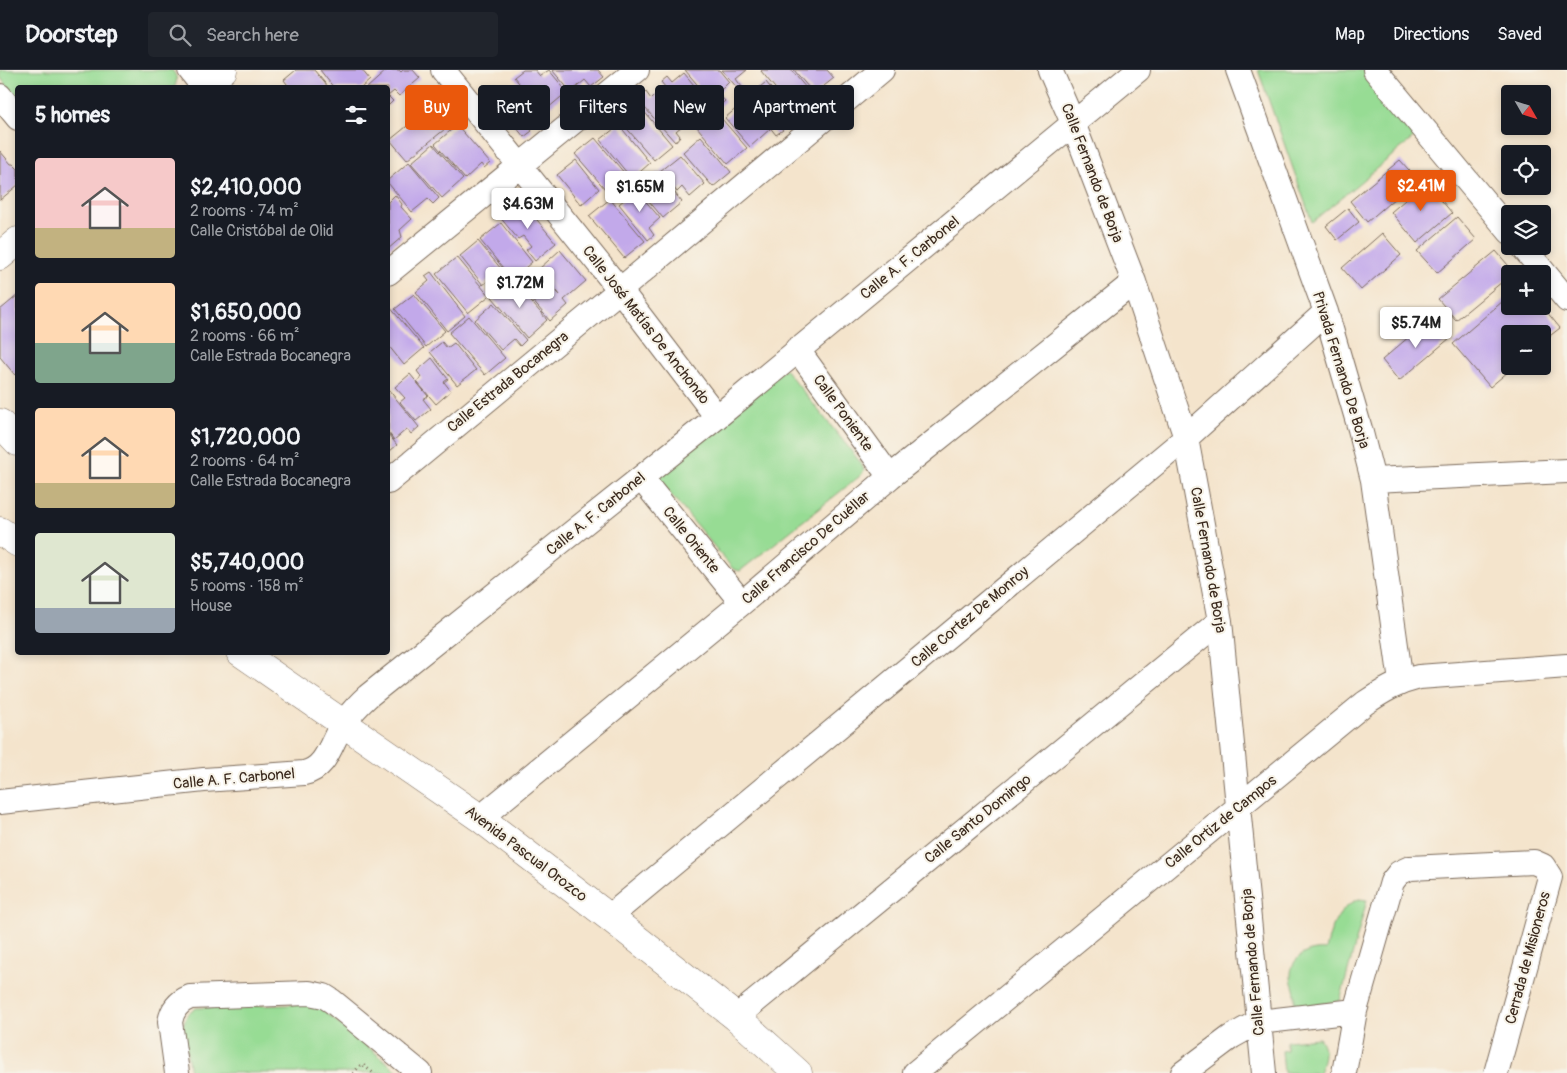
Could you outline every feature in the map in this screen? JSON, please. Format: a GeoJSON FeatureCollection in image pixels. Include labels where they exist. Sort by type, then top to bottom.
{"type":"FeatureCollection","features":[{"type":"Feature","properties":{"kind":"main road"},"geometry":{"type":"LineString","coordinates":[[0,256],[15,244]]}},
{"type":"Feature","properties":{"kind":"main road"},"geometry":{"type":"LineString","coordinates":[[0,423],[15,439]]}},
{"type":"Feature","properties":{"kind":"main road"},"geometry":{"type":"LineString","coordinates":[[0,531],[15,541]]}},
{"type":"Feature","properties":{"kind":"main road","name":"Avenida Pascual Orozco"},"geometry":{"type":"LineString","coordinates":[[244,655],[480,818],[736,1017],[798,1073]]}},
{"type":"Feature","properties":{"kind":"street","name":"Calle José Matías De Anchondo"},"geometry":{"type":"LineString","coordinates":[[443,70],[620,290],[717,417]]}},
{"type":"Feature","properties":{"kind":"street"},"geometry":{"type":"LineString","coordinates":[[390,271],[637,70]]}},
{"type":"Feature","properties":{"kind":"street","name":"Calle Estrada Bocanegra"},"geometry":{"type":"LineString","coordinates":[[390,480],[882,70]]}},
{"type":"Feature","properties":{"kind":"street","name":"Calle Fernando de Borja"},"geometry":{"type":"LineString","coordinates":[[1050,70],[1073,123],[1134,282],[1186,438],[1220,621],[1264,1073]]}},
{"type":"Feature","properties":{"kind":"street","name":"Calle A. F. Carbonel"},"geometry":{"type":"LineString","coordinates":[[0,802],[204,780],[310,772],[321,764],[342,724],[368,696],[717,417],[797,349],[1138,70]]}},
{"type":"Feature","properties":{"kind":"street","name":"Privada Fernando De Borja"},"geometry":{"type":"LineString","coordinates":[[1238,70],[1326,312],[1351,397],[1373,480],[1401,682]]}},
{"type":"Feature","properties":{"kind":"street"},"geometry":{"type":"LineString","coordinates":[[1375,70],[1501,221]]}},
{"type":"Feature","properties":{"kind":"street"},"geometry":{"type":"LineString","coordinates":[[0,96],[15,114]]}},
{"type":"Feature","properties":{"kind":"street"},"geometry":{"type":"LineString","coordinates":[[1530,255],[1567,300]]}},
{"type":"Feature","properties":{"kind":"street","name":"Calle Francisco De Cuéllar"},"geometry":{"type":"LineString","coordinates":[[480,818],[742,603],[890,477],[1134,282]]}},
{"type":"Feature","properties":{"kind":"street","name":"Calle Cortez De Monroy"},"geometry":{"type":"LineString","coordinates":[[609,917],[1186,438],[1326,312]]}},
{"type":"Feature","properties":{"kind":"street","name":"Calle Poniente"},"geometry":{"type":"LineString","coordinates":[[797,349],[890,477]]}},
{"type":"Feature","properties":{"kind":"street"},"geometry":{"type":"LineString","coordinates":[[1373,480],[1567,471]]}},
{"type":"Feature","properties":{"kind":"street","name":"Calle Oriente"},"geometry":{"type":"LineString","coordinates":[[640,478],[742,603]]}},
{"type":"Feature","properties":{"kind":"street"},"geometry":{"type":"LineString","coordinates":[[0,522],[15,527]]}},
{"type":"Feature","properties":{"kind":"street","name":"Calle Santo Domingo"},"geometry":{"type":"LineString","coordinates":[[736,1017],[1220,621]]}},
{"type":"Feature","properties":{"kind":"street","name":"Calle Ortiz de Campos"},"geometry":{"type":"LineString","coordinates":[[915,1073],[1365,703],[1385,690],[1401,682],[1419,677],[1567,666]]}},
{"type":"Feature","properties":{"kind":"street","name":"Cerrada de Misioneros"},"geometry":{"type":"LineString","coordinates":[[1344,1073],[1354,1018],[1392,882],[1399,873],[1410,868],[1539,863],[1547,870],[1550,877],[1496,1073]]}},
{"type":"Feature","properties":{"kind":"street"},"geometry":{"type":"LineString","coordinates":[[177,1073],[170,1022],[172,1014],[182,1001],[190,997],[310,993],[324,996],[332,1001],[420,1073]]}},
{"type":"Feature","properties":{"kind":"street"},"geometry":{"type":"LineString","coordinates":[[1183,1073],[1231,1037],[1259,1027],[1354,1018]]}},
{"type":"Feature","properties":{"kind":"path"},"geometry":{"type":"LineString","coordinates":[[353,1073],[362,1064],[373,1073]]}},
{"type":"Feature","properties":{"kind":"green space"},"geometry":{"type":"Polygon","coordinates":[[[0,70],[172,70],[176,80],[175,85],[15,85],[15,96],[0,77],[0,70]]]}},
{"type":"Feature","properties":{"kind":"green space"},"geometry":{"type":"Polygon","coordinates":[[[1258,70],[1366,70],[1417,135],[1312,222],[1258,70]]]}},
{"type":"Feature","properties":{"kind":"green space"},"geometry":{"type":"Polygon","coordinates":[[[785,369],[861,463],[864,470],[860,476],[740,571],[733,569],[658,479],[657,473],[785,369]]]}},
{"type":"Feature","properties":{"kind":"green space"},"geometry":{"type":"Polygon","coordinates":[[[1359,899],[1367,900],[1340,1001],[1294,1008],[1295,994],[1291,970],[1294,964],[1301,955],[1307,952],[1326,950],[1336,920],[1345,908],[1359,899]]]}},
{"type":"Feature","properties":{"kind":"green space"},"geometry":{"type":"Polygon","coordinates":[[[315,1004],[400,1073],[190,1073],[183,1025],[187,1015],[196,1008],[315,1004]]]}},
{"type":"Feature","properties":{"kind":"green space"},"geometry":{"type":"Polygon","coordinates":[[[1319,1038],[1324,1051],[1319,1073],[1284,1073],[1282,1051],[1287,1050],[1287,1041],[1319,1038]]]}},
{"type":"Feature","properties":{"kind":"building"},"geometry":{"type":"Polygon","coordinates":[[[296,70],[314,70],[326,85],[288,85],[284,80],[296,70]]]}},
{"type":"Feature","properties":{"kind":"building"},"geometry":{"type":"Polygon","coordinates":[[[320,70],[362,70],[370,80],[364,85],[332,85],[320,70]]]}},
{"type":"Feature","properties":{"kind":"building"},"geometry":{"type":"Polygon","coordinates":[[[387,70],[399,70],[401,72],[403,70],[413,70],[420,78],[412,85],[405,85],[405,91],[399,96],[394,91],[390,94],[390,85],[370,85],[387,70]]]}},
{"type":"Feature","properties":{"kind":"building"},"geometry":{"type":"Polygon","coordinates":[[[523,70],[535,70],[540,76],[549,70],[561,85],[560,98],[550,106],[550,85],[520,85],[514,77],[523,70]]]}},
{"type":"Feature","properties":{"kind":"building"},"geometry":{"type":"Polygon","coordinates":[[[552,70],[598,70],[604,77],[594,85],[589,85],[585,80],[579,85],[565,85],[552,70]]]}},
{"type":"Feature","properties":{"kind":"building"},"geometry":{"type":"Polygon","coordinates":[[[685,70],[719,70],[729,82],[724,87],[724,85],[698,85],[685,70]]]}},
{"type":"Feature","properties":{"kind":"building"},"geometry":{"type":"Polygon","coordinates":[[[722,70],[747,70],[736,79],[740,85],[735,85],[722,70]]]}},
{"type":"Feature","properties":{"kind":"building"},"geometry":{"type":"Polygon","coordinates":[[[791,70],[804,85],[772,85],[761,71],[791,70]]]}},
{"type":"Feature","properties":{"kind":"building"},"geometry":{"type":"Polygon","coordinates":[[[794,70],[827,70],[834,78],[825,85],[806,85],[794,70]]]}},
{"type":"Feature","properties":{"kind":"building"},"geometry":{"type":"Polygon","coordinates":[[[684,73],[694,85],[663,85],[661,82],[667,77],[672,83],[684,73]]]}},
{"type":"Feature","properties":{"kind":"building"},"geometry":{"type":"Polygon","coordinates":[[[645,93],[651,99],[655,95],[655,119],[645,108],[645,93]]]}},
{"type":"Feature","properties":{"kind":"building"},"geometry":{"type":"Polygon","coordinates":[[[734,110],[734,128],[725,118],[734,110]]]}},
{"type":"Feature","properties":{"kind":"building"},"geometry":{"type":"Polygon","coordinates":[[[645,113],[655,125],[655,130],[660,130],[672,145],[654,160],[628,130],[645,130],[645,113]]]}},
{"type":"Feature","properties":{"kind":"building"},"geometry":{"type":"Polygon","coordinates":[[[724,121],[747,148],[728,164],[700,130],[724,130],[724,121]]]}},
{"type":"Feature","properties":{"kind":"building"},"geometry":{"type":"Polygon","coordinates":[[[405,128],[405,130],[444,130],[407,160],[390,140],[405,128]]]}},
{"type":"Feature","properties":{"kind":"building"},"geometry":{"type":"Polygon","coordinates":[[[451,130],[461,130],[490,163],[484,168],[481,164],[465,179],[435,144],[451,130]]]}},
{"type":"Feature","properties":{"kind":"building"},"geometry":{"type":"Polygon","coordinates":[[[518,130],[531,130],[532,131],[524,137],[518,130]]]}},
{"type":"Feature","properties":{"kind":"building"},"geometry":{"type":"Polygon","coordinates":[[[613,130],[623,130],[650,163],[632,179],[600,140],[613,130]]]}},
{"type":"Feature","properties":{"kind":"building"},"geometry":{"type":"Polygon","coordinates":[[[664,130],[677,130],[680,136],[675,142],[664,130]]]}},
{"type":"Feature","properties":{"kind":"building"},"geometry":{"type":"Polygon","coordinates":[[[735,130],[769,130],[750,147],[735,130]]]}},
{"type":"Feature","properties":{"kind":"building"},"geometry":{"type":"Polygon","coordinates":[[[772,130],[783,130],[776,135],[772,130]]]}},
{"type":"Feature","properties":{"kind":"building"},"geometry":{"type":"Polygon","coordinates":[[[701,136],[731,172],[713,187],[683,152],[701,136]]]}},
{"type":"Feature","properties":{"kind":"building"},"geometry":{"type":"Polygon","coordinates":[[[595,138],[631,181],[612,197],[575,154],[595,138]]]}},
{"type":"Feature","properties":{"kind":"building"},"geometry":{"type":"Polygon","coordinates":[[[433,144],[463,179],[442,198],[411,163],[433,144]]]}},
{"type":"Feature","properties":{"kind":"building"},"geometry":{"type":"Polygon","coordinates":[[[0,151],[15,166],[15,188],[0,200],[0,151]]]}},
{"type":"Feature","properties":{"kind":"building"},"geometry":{"type":"Polygon","coordinates":[[[680,155],[705,184],[690,197],[682,187],[677,192],[660,171],[680,155]]]}},
{"type":"Feature","properties":{"kind":"building"},"geometry":{"type":"Polygon","coordinates":[[[576,160],[599,189],[581,205],[557,175],[576,160]]]}},
{"type":"Feature","properties":{"kind":"building"},"geometry":{"type":"Polygon","coordinates":[[[1400,160],[1417,179],[1367,222],[1350,201],[1400,160]]]}},
{"type":"Feature","properties":{"kind":"building"},"geometry":{"type":"Polygon","coordinates":[[[409,162],[439,198],[433,204],[428,199],[412,212],[390,185],[390,178],[409,162]]]}},
{"type":"Feature","properties":{"kind":"building"},"geometry":{"type":"Polygon","coordinates":[[[658,172],[682,202],[663,218],[638,188],[658,172]]]}},
{"type":"Feature","properties":{"kind":"building"},"geometry":{"type":"Polygon","coordinates":[[[1426,182],[1452,213],[1417,243],[1391,212],[1426,182]]]}},
{"type":"Feature","properties":{"kind":"building"},"geometry":{"type":"Polygon","coordinates":[[[636,190],[660,218],[649,228],[654,235],[648,240],[619,204],[636,190]]]}},
{"type":"Feature","properties":{"kind":"building"},"geometry":{"type":"Polygon","coordinates":[[[395,195],[402,204],[401,207],[412,219],[400,230],[402,237],[390,247],[390,200],[395,195]]]}},
{"type":"Feature","properties":{"kind":"building"},"geometry":{"type":"Polygon","coordinates":[[[610,199],[645,241],[624,258],[589,216],[610,199]]]}},
{"type":"Feature","properties":{"kind":"building"},"geometry":{"type":"Polygon","coordinates":[[[524,204],[556,243],[535,261],[526,250],[531,246],[523,236],[518,239],[499,216],[513,205],[517,209],[524,204]]]}},
{"type":"Feature","properties":{"kind":"building"},"geometry":{"type":"Polygon","coordinates":[[[1348,208],[1359,222],[1337,240],[1326,226],[1348,208]]]}},
{"type":"Feature","properties":{"kind":"building"},"geometry":{"type":"Polygon","coordinates":[[[1457,217],[1476,239],[1437,273],[1417,251],[1457,217]]]}},
{"type":"Feature","properties":{"kind":"building"},"geometry":{"type":"Polygon","coordinates":[[[501,223],[532,262],[512,279],[480,240],[501,223]]]}},
{"type":"Feature","properties":{"kind":"building"},"geometry":{"type":"Polygon","coordinates":[[[1382,233],[1401,255],[1361,290],[1342,268],[1382,233]]]}},
{"type":"Feature","properties":{"kind":"building"},"geometry":{"type":"Polygon","coordinates":[[[478,241],[502,270],[483,285],[460,256],[478,241]]]}},
{"type":"Feature","properties":{"kind":"building"},"geometry":{"type":"Polygon","coordinates":[[[560,250],[586,281],[564,300],[568,305],[550,321],[519,285],[537,269],[560,295],[539,269],[560,250]]]}},
{"type":"Feature","properties":{"kind":"building"},"geometry":{"type":"Polygon","coordinates":[[[1496,251],[1508,265],[1501,265],[1501,283],[1456,320],[1438,299],[1496,251]]]}},
{"type":"Feature","properties":{"kind":"building"},"geometry":{"type":"Polygon","coordinates":[[[457,257],[489,296],[468,313],[436,274],[457,257]]]}},
{"type":"Feature","properties":{"kind":"building"},"geometry":{"type":"Polygon","coordinates":[[[431,272],[465,316],[447,331],[416,292],[429,281],[425,276],[431,272]]]}},
{"type":"Feature","properties":{"kind":"building"},"geometry":{"type":"Polygon","coordinates":[[[512,280],[547,320],[527,338],[492,297],[512,280]]]}},
{"type":"Feature","properties":{"kind":"building"},"geometry":{"type":"Polygon","coordinates":[[[414,294],[445,331],[426,347],[395,309],[414,294]]]}},
{"type":"Feature","properties":{"kind":"building"},"geometry":{"type":"Polygon","coordinates":[[[15,298],[15,375],[0,357],[0,310],[15,298]]]}},
{"type":"Feature","properties":{"kind":"building"},"geometry":{"type":"Polygon","coordinates":[[[494,303],[526,340],[520,346],[514,339],[501,350],[475,320],[494,303]]]}},
{"type":"Feature","properties":{"kind":"building"},"geometry":{"type":"Polygon","coordinates":[[[1501,303],[1501,315],[1549,315],[1560,328],[1551,335],[1551,325],[1501,325],[1501,375],[1504,375],[1490,387],[1453,344],[1501,303]]]}},
{"type":"Feature","properties":{"kind":"building"},"geometry":{"type":"Polygon","coordinates":[[[390,307],[424,348],[404,365],[390,348],[390,307]]]}},
{"type":"Feature","properties":{"kind":"building"},"geometry":{"type":"Polygon","coordinates":[[[469,316],[505,358],[485,375],[449,333],[469,316]]]}},
{"type":"Feature","properties":{"kind":"building"},"geometry":{"type":"Polygon","coordinates":[[[1432,317],[1450,338],[1399,381],[1382,360],[1432,317]]]}},
{"type":"Feature","properties":{"kind":"building"},"geometry":{"type":"Polygon","coordinates":[[[442,342],[447,348],[454,343],[476,370],[457,385],[430,352],[442,342]]]}},
{"type":"Feature","properties":{"kind":"building"},"geometry":{"type":"Polygon","coordinates":[[[432,358],[448,379],[444,382],[451,391],[436,404],[417,382],[422,378],[417,371],[432,358]]]}},
{"type":"Feature","properties":{"kind":"building"},"geometry":{"type":"Polygon","coordinates":[[[410,374],[428,396],[423,399],[431,409],[416,421],[400,402],[405,398],[395,387],[410,374]]]}},
{"type":"Feature","properties":{"kind":"building"},"geometry":{"type":"Polygon","coordinates":[[[390,391],[419,427],[411,434],[407,429],[394,440],[390,435],[390,391]]]}},
{"type":"Feature","properties":{"kind":"building"},"geometry":{"type":"Polygon","coordinates":[[[390,436],[397,445],[390,451],[390,436]]]}}]}
